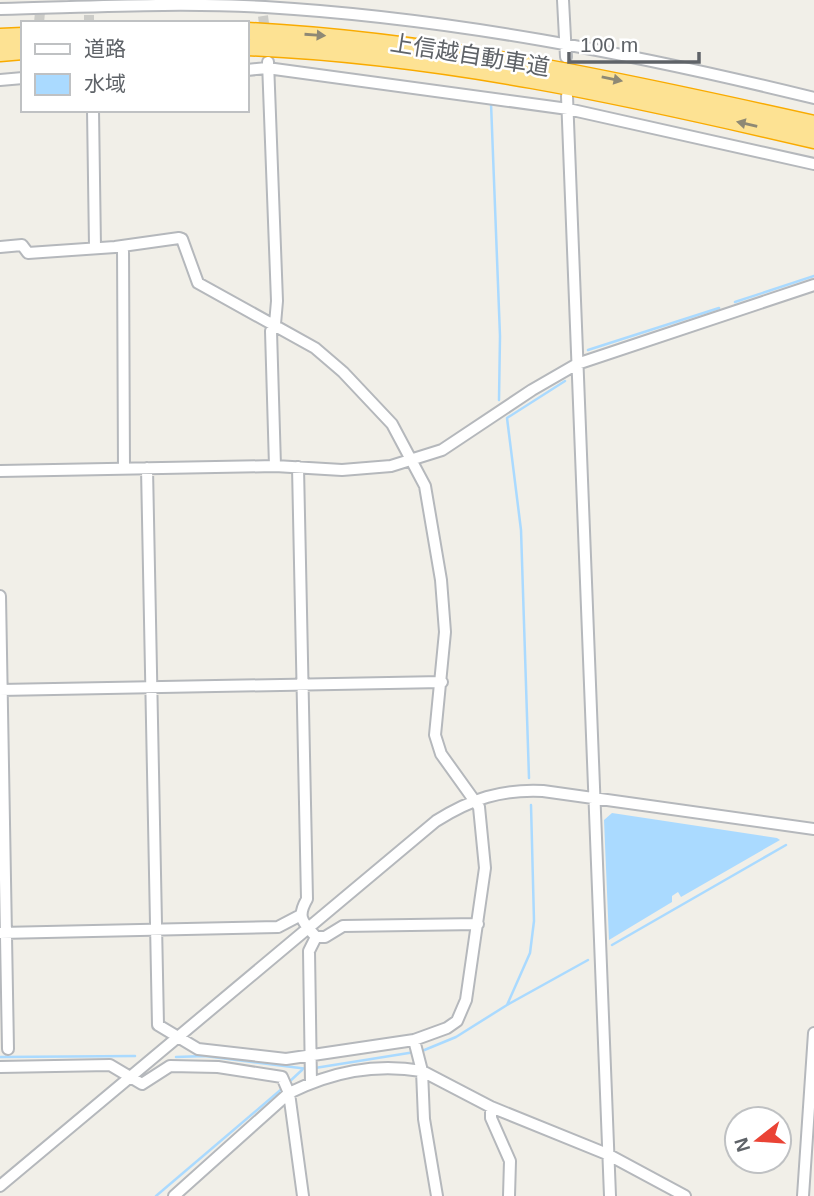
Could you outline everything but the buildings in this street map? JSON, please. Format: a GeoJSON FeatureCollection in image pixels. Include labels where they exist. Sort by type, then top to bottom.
{"type":"FeatureCollection","features":[{"type":"Feature","properties":{"kind":"highway","name":"上信越自動車道"},"geometry":{"type":"LineString","coordinates":[[248,31],[372,40],[507,59],[814,124]]}},
{"type":"Feature","properties":{"kind":"highway"},"geometry":{"type":"LineString","coordinates":[[0,37],[21,36]]}},
{"type":"Feature","properties":{"kind":"highway","name":"上信越自動車道"},"geometry":{"type":"LineString","coordinates":[[248,47],[373,56],[507,75],[654,103],[814,139]]}},
{"type":"Feature","properties":{"kind":"highway"},"geometry":{"type":"LineString","coordinates":[[0,53],[21,51]]}},
{"type":"Feature","properties":{"kind":"street"},"geometry":{"type":"LineString","coordinates":[[563,0],[565,51]]}},
{"type":"Feature","properties":{"kind":"street"},"geometry":{"type":"LineString","coordinates":[[0,9],[38,7],[89,11],[127,3],[263,8],[415,22],[814,98]]}},
{"type":"Feature","properties":{"kind":"street"},"geometry":{"type":"LineString","coordinates":[[248,70],[268,65],[568,109],[814,164]]}},
{"type":"Feature","properties":{"kind":"street"},"geometry":{"type":"LineString","coordinates":[[268,65],[276,250],[275,324],[271,331],[275,466]]}},
{"type":"Feature","properties":{"kind":"street"},"geometry":{"type":"LineString","coordinates":[[0,80],[21,78]]}},
{"type":"Feature","properties":{"kind":"street"},"geometry":{"type":"LineString","coordinates":[[567,96],[610,1196]]}},
{"type":"Feature","properties":{"kind":"street"},"geometry":{"type":"LineString","coordinates":[[93,112],[95,247]]}},
{"type":"Feature","properties":{"kind":"street"},"geometry":{"type":"LineString","coordinates":[[0,247],[22,245],[28,253],[123,246],[175,237],[182,239],[198,283],[315,348],[367,394],[392,424],[425,486],[441,580],[445,632],[442,682],[435,728],[438,749],[479,807],[484,828],[485,855],[478,924],[463,1010],[447,1028],[415,1042],[286,1059],[198,1049],[158,1025],[147,468]]}},
{"type":"Feature","properties":{"kind":"street"},"geometry":{"type":"LineString","coordinates":[[123,246],[124,468]]}},
{"type":"Feature","properties":{"kind":"street"},"geometry":{"type":"LineString","coordinates":[[0,471],[275,466],[355,469],[391,466],[442,450],[522,396],[577,364],[814,285]]}},
{"type":"Feature","properties":{"kind":"street"},"geometry":{"type":"LineString","coordinates":[[3,933],[278,927],[299,916],[307,900],[298,467]]}},
{"type":"Feature","properties":{"kind":"street"},"geometry":{"type":"LineString","coordinates":[[0,596],[3,933],[8,1049]]}},
{"type":"Feature","properties":{"kind":"street"},"geometry":{"type":"LineString","coordinates":[[1,690],[442,682]]}},
{"type":"Feature","properties":{"kind":"street"},"geometry":{"type":"LineString","coordinates":[[0,1186],[128,1076],[436,821],[474,799],[521,790],[814,829]]}},
{"type":"Feature","properties":{"kind":"street"},"geometry":{"type":"LineString","coordinates":[[299,916],[316,937],[325,937],[343,926],[478,924]]}},
{"type":"Feature","properties":{"kind":"street"},"geometry":{"type":"LineString","coordinates":[[310,1080],[309,951],[316,937]]}},
{"type":"Feature","properties":{"kind":"street"},"geometry":{"type":"LineString","coordinates":[[803,1196],[814,1033]]}},
{"type":"Feature","properties":{"kind":"street"},"geometry":{"type":"LineString","coordinates":[[415,1042],[422,1071],[424,1119],[437,1196]]}},
{"type":"Feature","properties":{"kind":"street"},"geometry":{"type":"LineString","coordinates":[[0,1067],[110,1065],[138,1083],[147,1083],[164,1067],[178,1065],[245,1070],[282,1077],[303,1196]]}},
{"type":"Feature","properties":{"kind":"street"},"geometry":{"type":"LineString","coordinates":[[174,1196],[286,1088],[334,1074],[376,1068],[422,1071],[491,1107],[607,1154],[685,1196]]}},
{"type":"Feature","properties":{"kind":"street"},"geometry":{"type":"LineString","coordinates":[[491,1107],[491,1118],[510,1161],[509,1196]]}},
{"type":"Feature","properties":{"kind":"water"},"geometry":{"type":"Polygon","coordinates":[[[612,813],[780,840],[681,897],[678,892],[672,896],[672,902],[609,940],[604,820],[612,813]]]}},
{"type":"Feature","properties":{"kind":"waterway"},"geometry":{"type":"LineString","coordinates":[[491,103],[500,336],[499,400]]}},
{"type":"Feature","properties":{"kind":"waterway"},"geometry":{"type":"LineString","coordinates":[[735,302],[814,276]]}},
{"type":"Feature","properties":{"kind":"waterway"},"geometry":{"type":"LineString","coordinates":[[588,350],[719,308]]}},
{"type":"Feature","properties":{"kind":"waterway"},"geometry":{"type":"LineString","coordinates":[[529,778],[521,530],[507,418],[565,381]]}},
{"type":"Feature","properties":{"kind":"waterway"},"geometry":{"type":"LineString","coordinates":[[507,1005],[530,953],[534,921],[531,805]]}},
{"type":"Feature","properties":{"kind":"waterway"},"geometry":{"type":"LineString","coordinates":[[612,945],[786,845]]}},
{"type":"Feature","properties":{"kind":"waterway"},"geometry":{"type":"LineString","coordinates":[[422,1051],[456,1037],[588,960]]}},
{"type":"Feature","properties":{"kind":"waterway"},"geometry":{"type":"LineString","coordinates":[[315,1068],[415,1052]]}},
{"type":"Feature","properties":{"kind":"waterway"},"geometry":{"type":"LineString","coordinates":[[0,1057],[135,1056]]}},
{"type":"Feature","properties":{"kind":"waterway"},"geometry":{"type":"LineString","coordinates":[[176,1057],[205,1056],[308,1069]]}},
{"type":"Feature","properties":{"kind":"waterway"},"geometry":{"type":"LineString","coordinates":[[289,1082],[302,1070]]}},
{"type":"Feature","properties":{"kind":"waterway"},"geometry":{"type":"LineString","coordinates":[[156,1196],[284,1087]]}},
{"type":"Feature","properties":{"kind":"tunnel"},"geometry":{"type":"LineString","coordinates":[[39,21],[40,12]]}},
{"type":"Feature","properties":{"kind":"tunnel"},"geometry":{"type":"LineString","coordinates":[[89,15],[89,21]]}},
{"type":"Feature","properties":{"kind":"tunnel"},"geometry":{"type":"LineString","coordinates":[[263,16],[266,38]]}}]}
